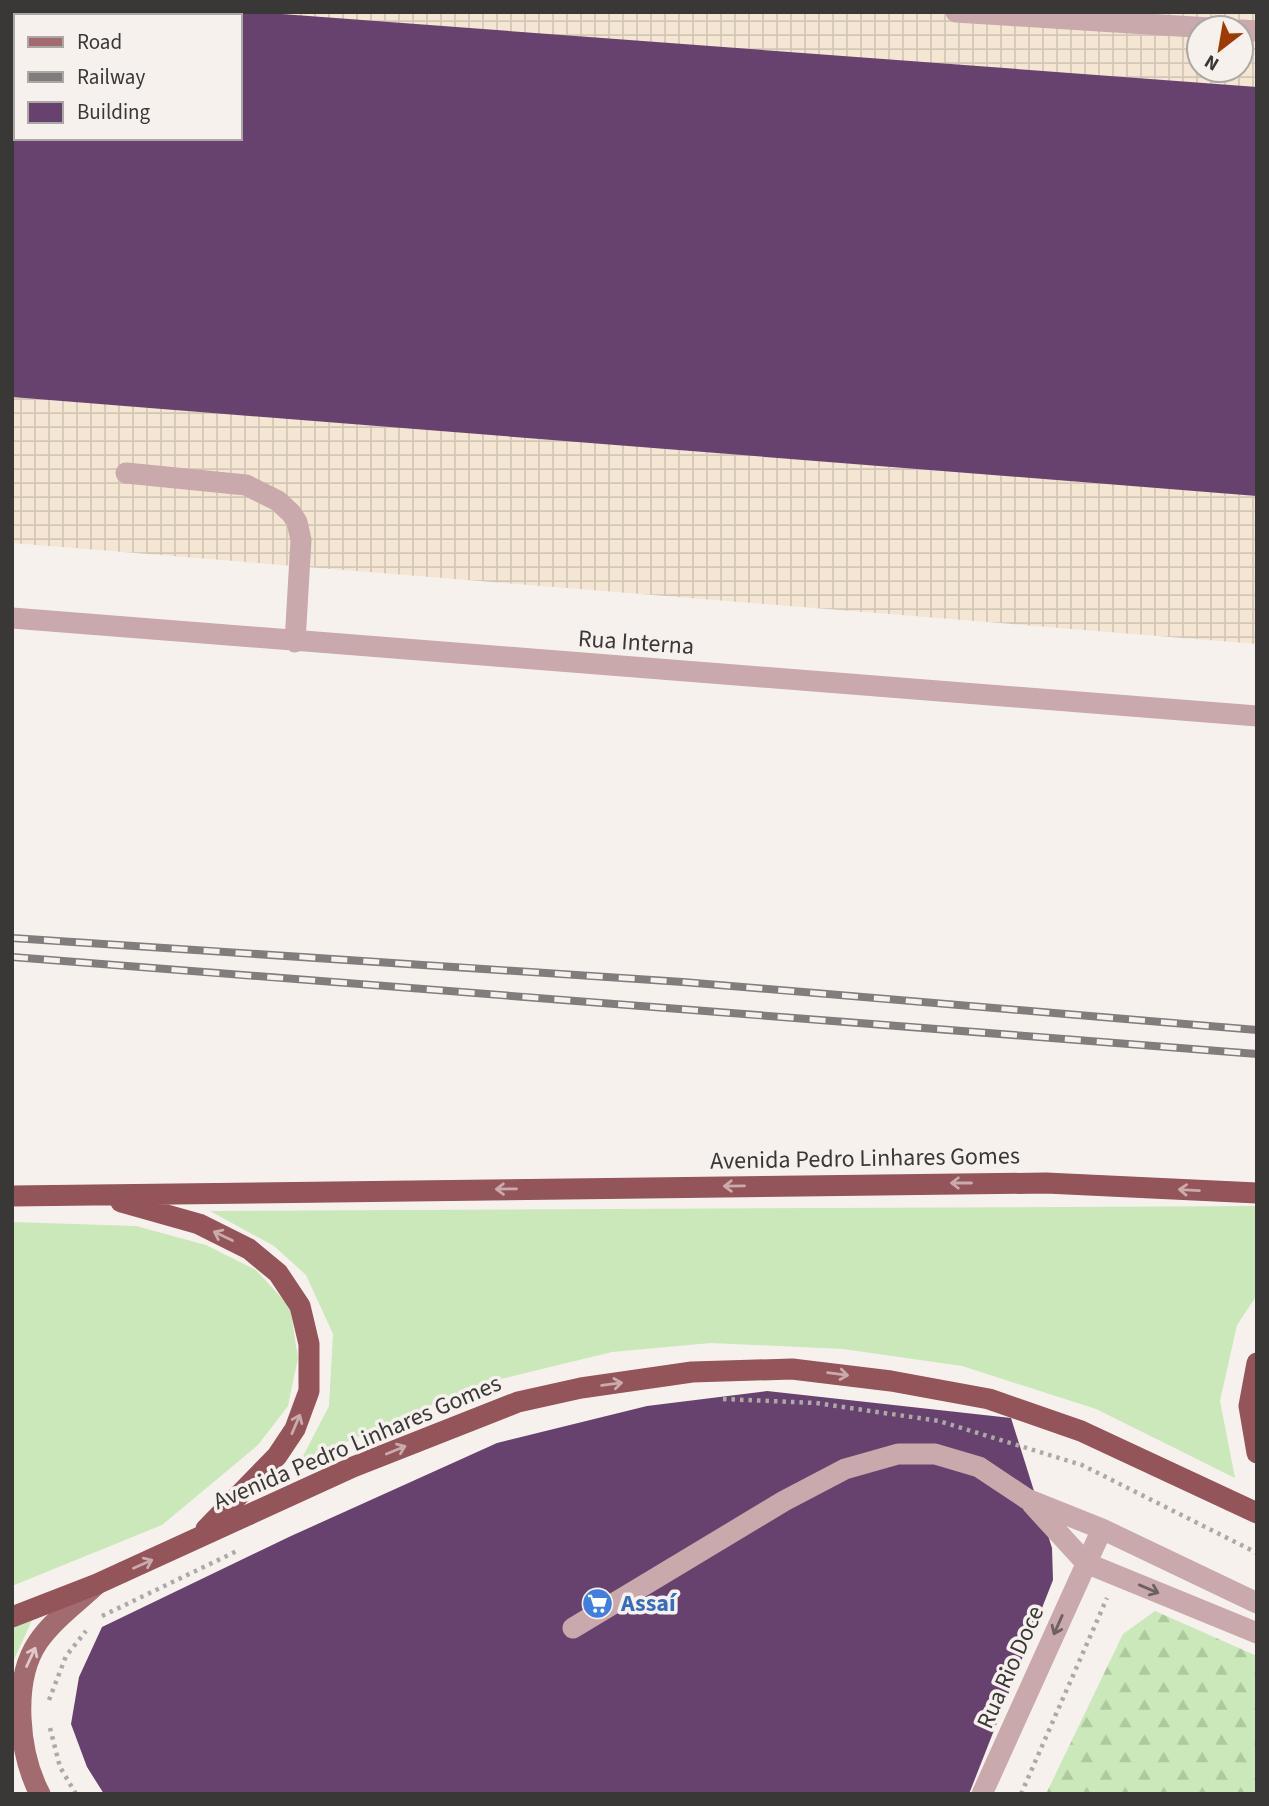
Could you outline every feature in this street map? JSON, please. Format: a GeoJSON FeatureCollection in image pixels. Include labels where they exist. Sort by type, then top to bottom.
{"type":"FeatureCollection","features":[{"type":"Feature","properties":{"kind":"highway","name":"Avenida Pedro Linhares Gomes"},"geometry":{"type":"LineString","coordinates":[[13,1195],[1032,1183],[1257,1193]]}},
{"type":"Feature","properties":{"kind":"highway"},"geometry":{"type":"LineString","coordinates":[[98,1196],[199,1224],[249,1249],[278,1273],[300,1306],[309,1344],[309,1391],[295,1429],[277,1456],[191,1543]]}},
{"type":"Feature","properties":{"kind":"highway"},"geometry":{"type":"LineString","coordinates":[[1257,1363],[1249,1406],[1257,1453]]}},
{"type":"Feature","properties":{"kind":"highway","name":"Avenida Pedro Linhares Gomes"},"geometry":{"type":"LineString","coordinates":[[12,1617],[191,1543],[353,1467],[518,1402],[581,1388],[692,1372],[792,1368],[891,1381],[989,1399],[1081,1431],[1257,1513]]}},
{"type":"Feature","properties":{"kind":"main road"},"geometry":{"type":"LineString","coordinates":[[40,1794],[32,1778],[20,1726],[25,1670],[38,1642],[97,1584]]}},
{"type":"Feature","properties":{"kind":"lane"},"geometry":{"type":"LineString","coordinates":[[956,12],[1185,26]]}},
{"type":"Feature","properties":{"kind":"lane"},"geometry":{"type":"LineString","coordinates":[[126,473],[246,485],[278,501],[291,513],[297,522],[301,540],[295,642]]}},
{"type":"Feature","properties":{"kind":"lane","name":"Rua Interna"},"geometry":{"type":"LineString","coordinates":[[12,618],[1257,716]]}},
{"type":"Feature","properties":{"kind":"lane"},"geometry":{"type":"LineString","coordinates":[[573,1628],[785,1501],[845,1469],[898,1454],[935,1454],[979,1467],[1027,1499],[1102,1529],[1257,1603]]}},
{"type":"Feature","properties":{"kind":"lane"},"geometry":{"type":"LineString","coordinates":[[1027,1499],[1086,1563],[1257,1633]]}},
{"type":"Feature","properties":{"kind":"lane","name":"Rua Rio Doce"},"geometry":{"type":"LineString","coordinates":[[982,1794],[1102,1529]]}},
{"type":"Feature","properties":{"kind":"path"},"geometry":{"type":"LineString","coordinates":[[722,1399],[816,1403],[939,1421],[1082,1465],[1257,1553]]}},
{"type":"Feature","properties":{"kind":"path"},"geometry":{"type":"LineString","coordinates":[[94,1620],[244,1548]]}},
{"type":"Feature","properties":{"kind":"path"},"geometry":{"type":"LineString","coordinates":[[1021,1794],[1117,1575]]}},
{"type":"Feature","properties":{"kind":"path"},"geometry":{"type":"LineString","coordinates":[[45,1709],[66,1656],[87,1629]]}},
{"type":"Feature","properties":{"kind":"path"},"geometry":{"type":"LineString","coordinates":[[48,1720],[60,1767],[76,1794]]}},
{"type":"Feature","properties":{"kind":"shaded area"},"geometry":{"type":"Polygon","coordinates":[[[12,12],[1257,12],[1257,644],[12,543],[12,12]]]}},
{"type":"Feature","properties":{"kind":"green space"},"geometry":{"type":"Polygon","coordinates":[[[1257,1206],[1257,1295],[1237,1325],[1220,1401],[1235,1478],[1096,1409],[962,1366],[843,1349],[711,1343],[612,1352],[480,1384],[300,1462],[329,1406],[333,1334],[306,1275],[274,1246],[210,1211],[1257,1206]]]}},
{"type":"Feature","properties":{"kind":"green space"},"geometry":{"type":"Polygon","coordinates":[[[12,1222],[136,1226],[206,1245],[256,1270],[290,1307],[298,1358],[288,1406],[258,1445],[162,1525],[12,1586],[12,1222]]]}},
{"type":"Feature","properties":{"kind":"green space"},"geometry":{"type":"Polygon","coordinates":[[[1155,1611],[1257,1656],[1257,1794],[1046,1794],[1123,1634],[1155,1611]]]}},
{"type":"Feature","properties":{"kind":"green space"},"geometry":{"type":"Polygon","coordinates":[[[34,1616],[12,1664],[12,1624],[34,1616]]]}},
{"type":"Feature","properties":{"kind":"building"},"geometry":{"type":"Polygon","coordinates":[[[12,12],[255,12],[1185,82],[1185,84],[1257,87],[1257,496],[12,397],[12,12]]]}},
{"type":"Feature","properties":{"kind":"building","name":"Assaí"},"geometry":{"type":"Polygon","coordinates":[[[767,1391],[1011,1418],[1052,1548],[1053,1580],[969,1794],[104,1794],[87,1767],[71,1724],[79,1677],[102,1627],[291,1536],[497,1443],[647,1406],[767,1391]]]}},
{"type":"Feature","properties":{"kind":"railway"},"geometry":{"type":"LineString","coordinates":[[12,938],[683,982],[1257,1030]]}},
{"type":"Feature","properties":{"kind":"railway"},"geometry":{"type":"LineString","coordinates":[[12,957],[1257,1054]]}},
{"type":"Feature","properties":{"kind":"place","name":"Assaí"},"geometry":{"type":"Point","coordinates":[598,1603]}}]}
